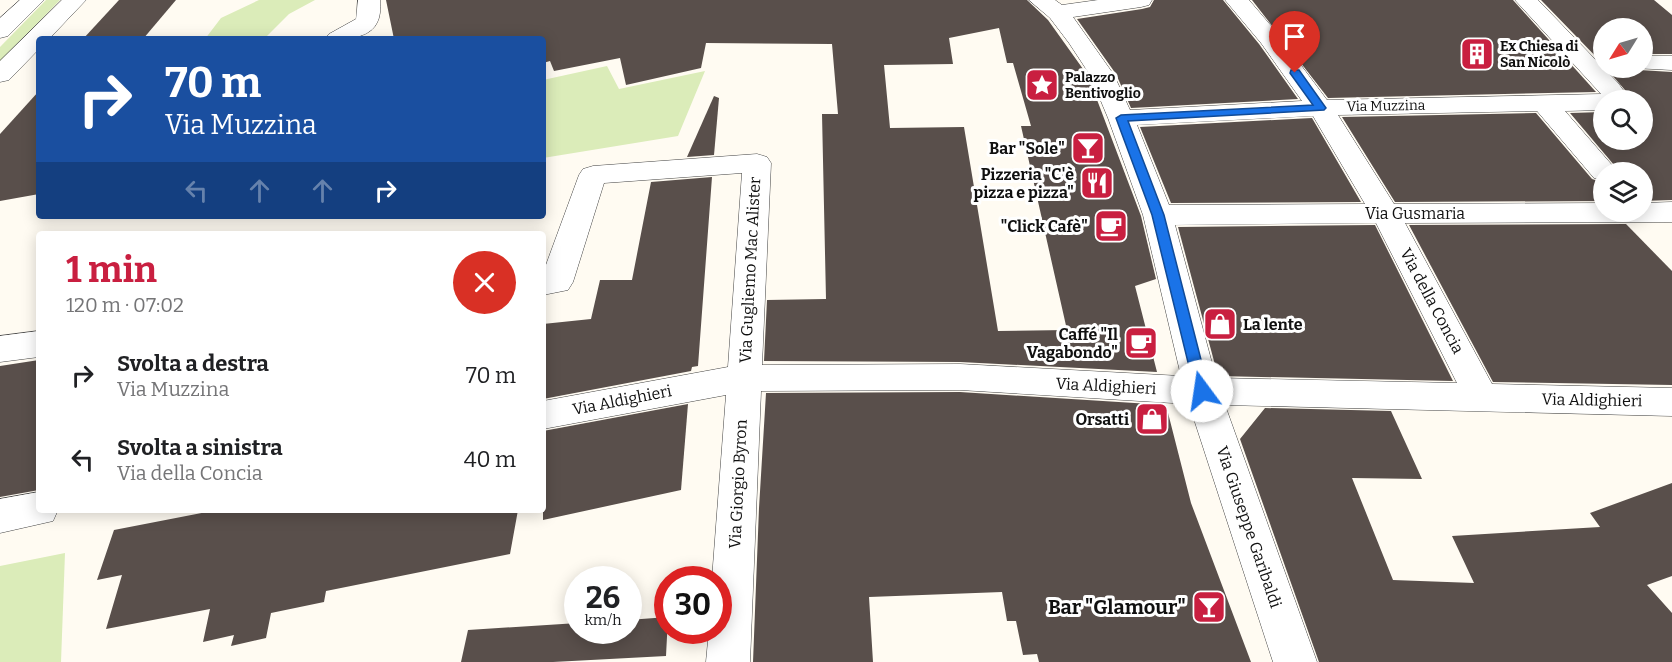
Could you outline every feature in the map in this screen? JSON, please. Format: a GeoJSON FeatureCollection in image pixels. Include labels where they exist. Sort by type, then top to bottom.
{"type":"FeatureCollection","features":[{"type":"Feature","properties":{"kind":"street"},"geometry":{"type":"LineString","coordinates":[[1,29],[33,0]]}},
{"type":"Feature","properties":{"kind":"street"},"geometry":{"type":"LineString","coordinates":[[39,36],[75,0]]}},
{"type":"Feature","properties":{"kind":"street"},"geometry":{"type":"LineString","coordinates":[[342,36],[368,21],[371,14],[369,0]]}},
{"type":"Feature","properties":{"kind":"street"},"geometry":{"type":"LineString","coordinates":[[1049,7],[1141,0]]}},
{"type":"Feature","properties":{"kind":"street","name":"Via della Concia"},"geometry":{"type":"LineString","coordinates":[[1236,0],[1257,20],[1321,108],[1386,213],[1482,398]]}},
{"type":"Feature","properties":{"kind":"street"},"geometry":{"type":"LineString","coordinates":[[1526,0],[1593,60]]}},
{"type":"Feature","properties":{"kind":"street","name":"Via Giuseppe Garibaldi"},"geometry":{"type":"LineString","coordinates":[[1049,7],[1102,75],[1158,215],[1202,391],[1295,662]]}},
{"type":"Feature","properties":{"kind":"street"},"geometry":{"type":"LineString","coordinates":[[3,72],[36,39]]}},
{"type":"Feature","properties":{"kind":"street"},"geometry":{"type":"LineString","coordinates":[[1653,63],[1672,63]]}},
{"type":"Feature","properties":{"kind":"street"},"geometry":{"type":"LineString","coordinates":[[3,72],[36,68]]}},
{"type":"Feature","properties":{"kind":"street"},"geometry":{"type":"LineString","coordinates":[[1543,102],[1595,162]]}},
{"type":"Feature","properties":{"kind":"street","name":"Via Muzzina"},"geometry":{"type":"LineString","coordinates":[[1121,118],[1321,108],[1593,102]]}},
{"type":"Feature","properties":{"kind":"street","name":"Via Gugliemo Mac Alister"},"geometry":{"type":"LineString","coordinates":[[546,284],[557,282],[593,175],[757,163],[744,378]]}},
{"type":"Feature","properties":{"kind":"street","name":"Via Gusmaria"},"geometry":{"type":"LineString","coordinates":[[1158,215],[1593,212]]}},
{"type":"Feature","properties":{"kind":"street","name":"Via Gusmaria"},"geometry":{"type":"LineString","coordinates":[[1653,212],[1672,212]]}},
{"type":"Feature","properties":{"kind":"street"},"geometry":{"type":"LineString","coordinates":[[0,349],[36,345]]}},
{"type":"Feature","properties":{"kind":"street","name":"Via Aldighieri"},"geometry":{"type":"LineString","coordinates":[[546,414],[744,378],[960,377],[1202,391],[1672,402]]}},
{"type":"Feature","properties":{"kind":"street","name":"Via Giorgio Byron"},"geometry":{"type":"LineString","coordinates":[[728,662],[744,378]]}},
{"type":"Feature","properties":{"kind":"street"},"geometry":{"type":"LineString","coordinates":[[0,516],[36,510]]}},
{"type":"Feature","properties":{"kind":"green space"},"geometry":{"type":"Polygon","coordinates":[[[46,0],[60,0],[0,62],[0,47],[46,0]]]}},
{"type":"Feature","properties":{"kind":"green space"},"geometry":{"type":"Polygon","coordinates":[[[259,0],[315,0],[289,14],[267,36],[207,36],[221,18],[259,0]]]}},
{"type":"Feature","properties":{"kind":"green space"},"geometry":{"type":"Polygon","coordinates":[[[607,66],[619,89],[705,71],[678,136],[546,158],[546,79],[607,66]]]}},
{"type":"Feature","properties":{"kind":"green space"},"geometry":{"type":"Polygon","coordinates":[[[65,553],[61,662],[0,662],[0,566],[65,553]]]}},
{"type":"Feature","properties":{"kind":"building"},"geometry":{"type":"Polygon","coordinates":[[[119,0],[176,0],[146,36],[86,36],[119,0]]]}},
{"type":"Feature","properties":{"kind":"building"},"geometry":{"type":"Polygon","coordinates":[[[386,0],[1027,0],[1048,20],[1088,76],[1141,216],[1156,279],[1135,286],[1157,372],[960,362],[764,361],[767,300],[826,299],[822,114],[838,114],[832,44],[706,43],[701,68],[626,85],[620,58],[554,71],[550,61],[546,62],[546,36],[393,36],[386,0]],[[999,28],[949,38],[953,64],[884,65],[890,128],[964,127],[998,331],[1067,330],[1021,126],[1031,126],[1013,63],[1007,63],[999,28]]]}},
{"type":"Feature","properties":{"kind":"building"},"geometry":{"type":"Polygon","coordinates":[[[1154,0],[1223,0],[1259,44],[1298,99],[1131,108],[1116,74],[1077,19],[1142,9],[1150,7],[1154,0]]]}},
{"type":"Feature","properties":{"kind":"building"},"geometry":{"type":"Polygon","coordinates":[[[1252,0],[1513,0],[1594,90],[1593,92],[1328,98],[1252,0]]]}},
{"type":"Feature","properties":{"kind":"building"},"geometry":{"type":"Polygon","coordinates":[[[1541,0],[1654,0],[1672,15],[1672,54],[1653,54],[1653,18],[1593,18],[1593,54],[1541,0]]]}},
{"type":"Feature","properties":{"kind":"building"},"geometry":{"type":"Polygon","coordinates":[[[1653,71],[1672,72],[1672,200],[1653,201],[1653,162],[1612,162],[1601,150],[1653,150],[1653,90],[1625,90],[1615,78],[1653,78],[1653,71]]]}},
{"type":"Feature","properties":{"kind":"building"},"geometry":{"type":"Polygon","coordinates":[[[36,94],[36,195],[0,201],[0,134],[36,94]]]}},
{"type":"Feature","properties":{"kind":"building"},"geometry":{"type":"Polygon","coordinates":[[[714,96],[719,98],[714,155],[687,157],[714,96]]]}},
{"type":"Feature","properties":{"kind":"building"},"geometry":{"type":"Polygon","coordinates":[[[1593,112],[1593,140],[1570,113],[1593,112]]]}},
{"type":"Feature","properties":{"kind":"building"},"geometry":{"type":"Polygon","coordinates":[[[1536,113],[1593,179],[1593,201],[1395,202],[1342,117],[1536,113]]]}},
{"type":"Feature","properties":{"kind":"building"},"geometry":{"type":"Polygon","coordinates":[[[1312,118],[1361,202],[1171,203],[1140,127],[1312,118]]]}},
{"type":"Feature","properties":{"kind":"building"},"geometry":{"type":"Polygon","coordinates":[[[712,177],[698,366],[692,367],[691,371],[546,398],[546,324],[591,319],[600,280],[632,280],[651,182],[712,177]]]}},
{"type":"Feature","properties":{"kind":"building"},"geometry":{"type":"Polygon","coordinates":[[[1626,224],[1672,271],[1672,385],[1493,382],[1409,225],[1626,224]]]}},
{"type":"Feature","properties":{"kind":"building"},"geometry":{"type":"Polygon","coordinates":[[[1375,225],[1453,381],[1218,376],[1178,227],[1375,225]]]}},
{"type":"Feature","properties":{"kind":"building"},"geometry":{"type":"Polygon","coordinates":[[[36,360],[36,491],[0,497],[0,366],[36,360]]]}},
{"type":"Feature","properties":{"kind":"building"},"geometry":{"type":"Polygon","coordinates":[[[960,392],[1166,405],[1191,503],[1251,662],[1039,662],[1037,654],[1023,655],[1016,621],[1007,621],[1002,592],[869,597],[873,662],[753,662],[766,393],[960,392]]]}},
{"type":"Feature","properties":{"kind":"building"},"geometry":{"type":"Polygon","coordinates":[[[688,404],[681,490],[543,520],[543,513],[546,513],[546,430],[688,404]]]}},
{"type":"Feature","properties":{"kind":"building"},"geometry":{"type":"Polygon","coordinates":[[[1265,408],[1391,411],[1422,479],[1352,478],[1393,580],[1474,583],[1452,536],[1600,527],[1590,513],[1672,483],[1672,576],[1647,585],[1672,613],[1672,662],[1319,662],[1240,439],[1265,408]]]}},
{"type":"Feature","properties":{"kind":"building"},"geometry":{"type":"Polygon","coordinates":[[[202,513],[517,513],[510,554],[326,591],[324,602],[271,613],[266,638],[231,646],[234,635],[203,642],[210,609],[106,629],[122,575],[97,580],[114,530],[202,513]]]}},
{"type":"Feature","properties":{"kind":"building"},"geometry":{"type":"Polygon","coordinates":[[[654,618],[654,644],[667,644],[666,656],[553,662],[461,662],[468,630],[564,624],[564,644],[642,644],[642,619],[654,618]]]}},
{"type":"Feature","properties":{"kind":"place","name":"Ex Chiesa di San Nicolò"},"geometry":{"type":"Point","coordinates":[1477,54]}},
{"type":"Feature","properties":{"kind":"place","name":"Palazzo Bentivoglio"},"geometry":{"type":"Point","coordinates":[1042,85]}},
{"type":"Feature","properties":{"kind":"place","name":"Bar \"Sole\""},"geometry":{"type":"Point","coordinates":[1088,148]}},
{"type":"Feature","properties":{"kind":"place","name":"Pizzeria \"C'è pizza e pizza\""},"geometry":{"type":"Point","coordinates":[1097,183]}},
{"type":"Feature","properties":{"kind":"place","name":"\"Click Cafè\""},"geometry":{"type":"Point","coordinates":[1111,226]}},
{"type":"Feature","properties":{"kind":"place","name":"La lente"},"geometry":{"type":"Point","coordinates":[1220,324]}},
{"type":"Feature","properties":{"kind":"place","name":"Caffé \"Il Vagabondo\""},"geometry":{"type":"Point","coordinates":[1141,343]}},
{"type":"Feature","properties":{"kind":"place","name":"Orsatti"},"geometry":{"type":"Point","coordinates":[1152,419]}},
{"type":"Feature","properties":{"kind":"place","name":"Bar \"Glamour\""},"geometry":{"type":"Point","coordinates":[1209,607]}},
{"type":"Feature","properties":{"kind":"route"},"geometry":{"type":"LineString","coordinates":[[1202,391],[1158,215],[1121,118],[1321,108],[1295,73]]}}]}
